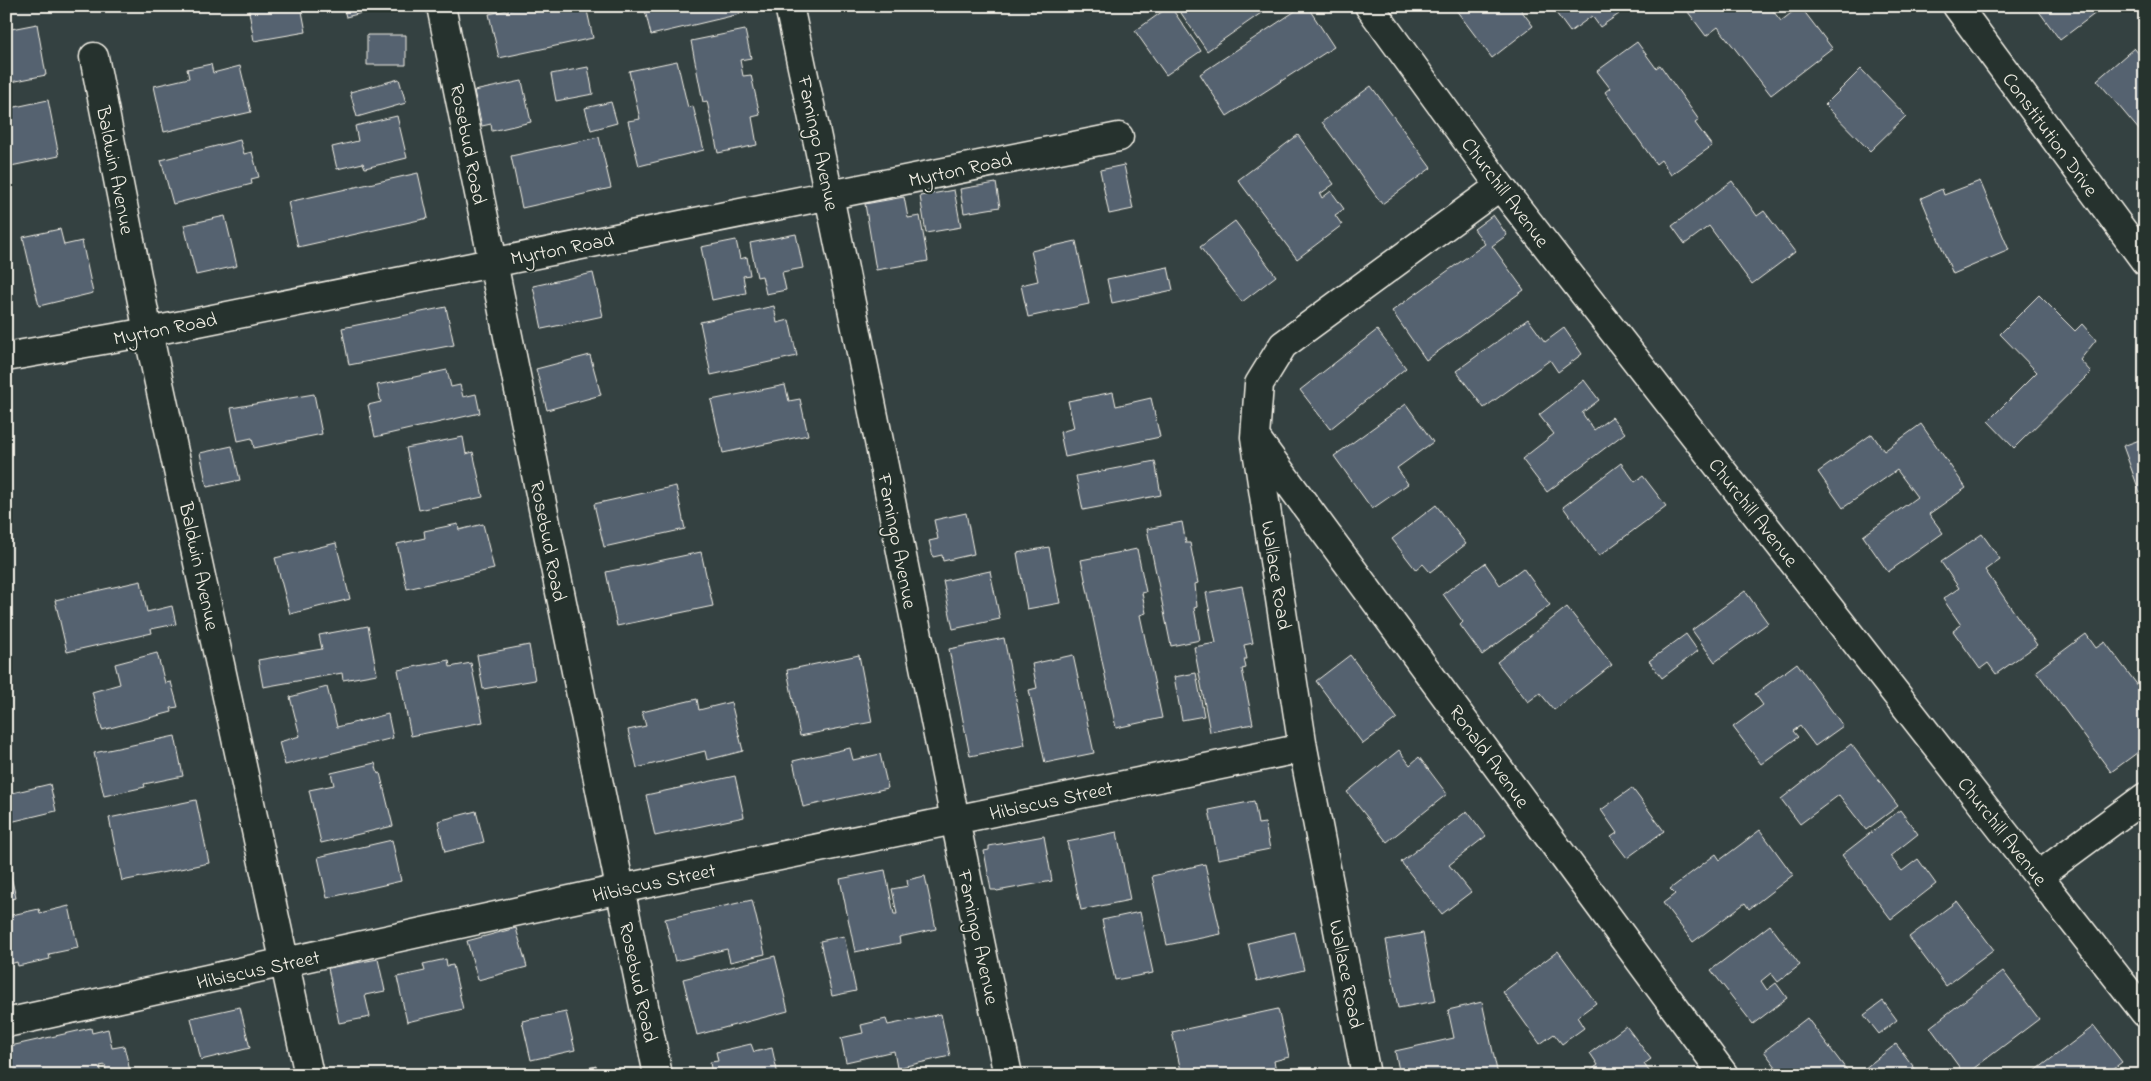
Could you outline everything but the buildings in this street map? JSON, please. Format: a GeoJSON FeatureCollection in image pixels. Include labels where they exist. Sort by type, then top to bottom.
{"type":"FeatureCollection","features":[{"type":"Feature","properties":{"kind":"street","name":"Rosebud Road"},"geometry":{"type":"LineString","coordinates":[[442,6],[658,1075]]}},
{"type":"Feature","properties":{"kind":"street","name":"Famingo Avenue"},"geometry":{"type":"LineString","coordinates":[[789,6],[830,196],[953,820],[1008,1075]]}},
{"type":"Feature","properties":{"kind":"street","name":"Churchill Avenue"},"geometry":{"type":"LineString","coordinates":[[1370,6],[1500,186],[2145,1013]]}},
{"type":"Feature","properties":{"kind":"street","name":"Constitution Drive"},"geometry":{"type":"LineString","coordinates":[[1957,6],[2145,261]]}},
{"type":"Feature","properties":{"kind":"street","name":"Baldwin Avenue"},"geometry":{"type":"LineString","coordinates":[[94,57],[148,332],[310,1075]]}},
{"type":"Feature","properties":{"kind":"street","name":"Myrton Road"},"geometry":{"type":"LineString","coordinates":[[6,357],[148,332],[492,261],[830,196],[1119,137]]}},
{"type":"Feature","properties":{"kind":"street","name":"Wallace Road"},"geometry":{"type":"LineString","coordinates":[[1366,1075],[1303,748],[1255,437],[1259,384],[1283,345],[1500,186]]}},
{"type":"Feature","properties":{"kind":"street","name":"Ronald Avenue"},"geometry":{"type":"LineString","coordinates":[[1255,437],[1724,1075]]}},
{"type":"Feature","properties":{"kind":"street","name":"Hibiscus Street"},"geometry":{"type":"LineString","coordinates":[[6,1023],[620,889],[1303,748]]}},
{"type":"Feature","properties":{"kind":"street"},"geometry":{"type":"LineString","coordinates":[[2038,876],[2145,797]]}}]}
